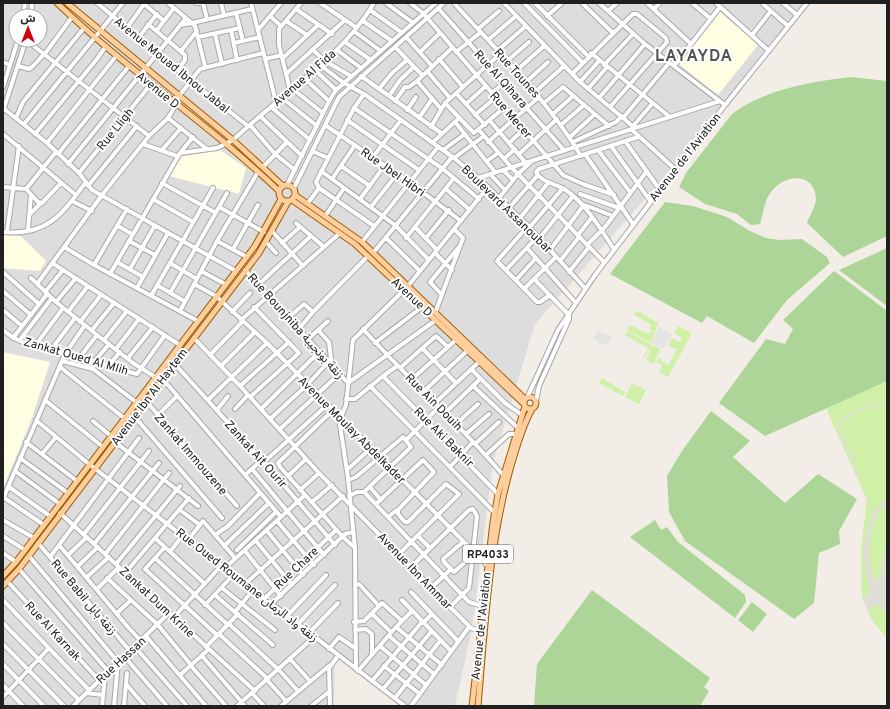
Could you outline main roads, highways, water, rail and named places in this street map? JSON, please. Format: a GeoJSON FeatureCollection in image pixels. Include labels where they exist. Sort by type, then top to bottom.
{"type":"FeatureCollection","features":[{"type":"Feature","properties":{"kind":"main road","name":"Avenue D"},"geometry":{"type":"LineString","coordinates":[[57,3],[84,28],[176,103],[279,191]]}},
{"type":"Feature","properties":{"kind":"main road","name":"Avenue D"},"geometry":{"type":"LineString","coordinates":[[67,3],[233,140],[285,185]]}},
{"type":"Feature","properties":{"kind":"main road"},"geometry":{"type":"LineString","coordinates":[[285,185],[294,188],[292,199],[281,199],[279,191],[285,185]]}},
{"type":"Feature","properties":{"kind":"main road","name":"Avenue Ibn Al Haytem"},"geometry":{"type":"LineString","coordinates":[[3,586],[29,556],[50,516],[247,257],[264,232],[281,199]]}},
{"type":"Feature","properties":{"kind":"main road","name":"Avenue D"},"geometry":{"type":"LineString","coordinates":[[292,199],[308,204],[362,242],[377,260],[435,313],[525,402]]}},
{"type":"Feature","properties":{"kind":"main road","name":"Avenue D"},"geometry":{"type":"LineString","coordinates":[[292,199],[371,254]]}},
{"type":"Feature","properties":{"kind":"main road","name":"Avenue Ibn Al Haytem"},"geometry":{"type":"LineString","coordinates":[[3,576],[25,550],[36,541],[95,469],[266,242],[292,199]]}},
{"type":"Feature","properties":{"kind":"main road","name":"Avenue D"},"geometry":{"type":"LineString","coordinates":[[406,288],[422,307],[525,402]]}},
{"type":"Feature","properties":{"kind":"main road","name":"RP4033"},"geometry":{"type":"LineString","coordinates":[[525,402],[532,397],[536,401],[536,405],[532,409]]}},
{"type":"Feature","properties":{"kind":"main road"},"geometry":{"type":"LineString","coordinates":[[525,402],[532,409]]}},
{"type":"Feature","properties":{"kind":"main road","name":"Avenue de l'Aviation"},"geometry":{"type":"LineString","coordinates":[[478,706],[487,565],[494,512],[525,402]]}},
{"type":"Feature","properties":{"kind":"main road","name":"Avenue de l'Aviation"},"geometry":{"type":"LineString","coordinates":[[485,607],[500,507],[520,436],[532,409]]}},
{"type":"Feature","properties":{"kind":"main road","name":"Avenue de l'Aviation"},"geometry":{"type":"LineString","coordinates":[[472,706],[483,632]]}},
{"type":"Feature","properties":{"kind":"district","name":"LAYAYDA"},"geometry":{"type":"Point","coordinates":[694,55]}}]}
